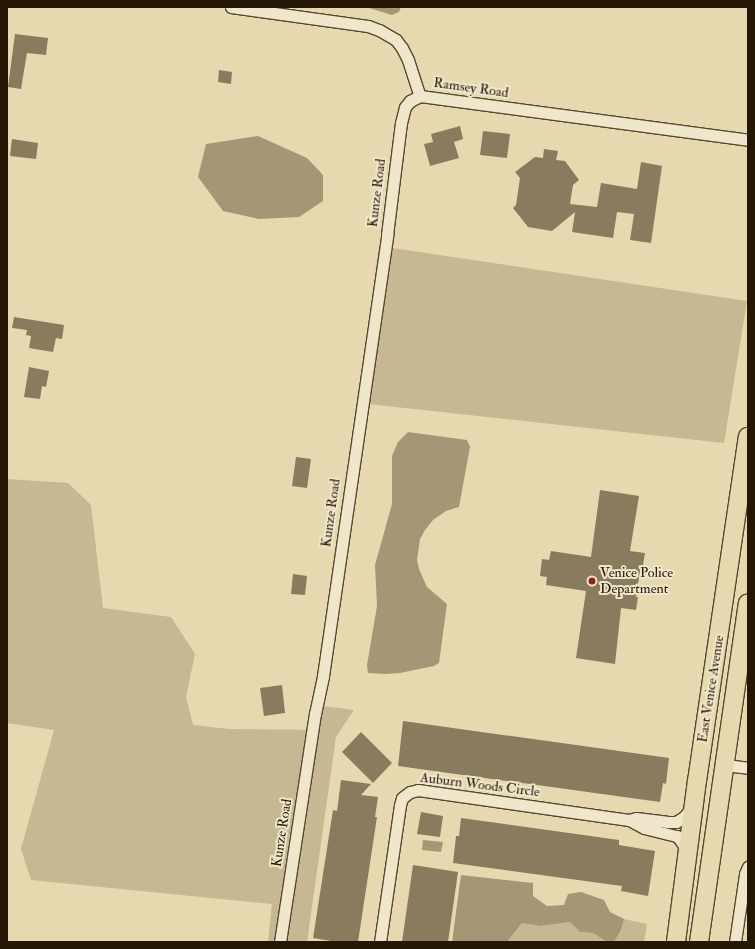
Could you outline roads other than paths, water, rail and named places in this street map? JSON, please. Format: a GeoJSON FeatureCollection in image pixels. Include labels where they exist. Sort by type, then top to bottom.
{"type":"FeatureCollection","features":[{"type":"Feature","properties":{"kind":"main road","name":"East Venice Avenue"},"geometry":{"type":"LineString","coordinates":[[676,942],[697,781],[748,437]]}},
{"type":"Feature","properties":{"kind":"main road","name":"East Venice Avenue"},"geometry":{"type":"LineString","coordinates":[[699,942],[748,604]]}},
{"type":"Feature","properties":{"kind":"street","name":"Ramsey Road"},"geometry":{"type":"LineString","coordinates":[[231,7],[368,26],[379,30],[396,40],[402,48],[408,60],[420,96],[748,140]]}},
{"type":"Feature","properties":{"kind":"street","name":"Kunze Road"},"geometry":{"type":"LineString","coordinates":[[280,942],[315,714],[323,676],[387,235],[401,123],[405,107],[410,101],[420,96]]}},
{"type":"Feature","properties":{"kind":"street"},"geometry":{"type":"LineString","coordinates":[[725,765],[748,768]]}},
{"type":"Feature","properties":{"kind":"street","name":"Auburn Woods Circle"},"geometry":{"type":"LineString","coordinates":[[629,820],[636,818],[667,822],[679,820],[692,806],[697,781]]}},
{"type":"Feature","properties":{"kind":"street","name":"Auburn Woods Circle"},"geometry":{"type":"LineString","coordinates":[[380,942],[400,805],[402,798],[410,792],[418,790],[629,820],[644,828],[677,836],[685,848],[687,865]]}},
{"type":"Feature","properties":{"kind":"street"},"geometry":{"type":"LineString","coordinates":[[738,942],[745,874],[748,867]]}},
{"type":"Feature","properties":{"kind":"place","name":"Venice Police Department"},"geometry":{"type":"Point","coordinates":[592,581]}}]}
